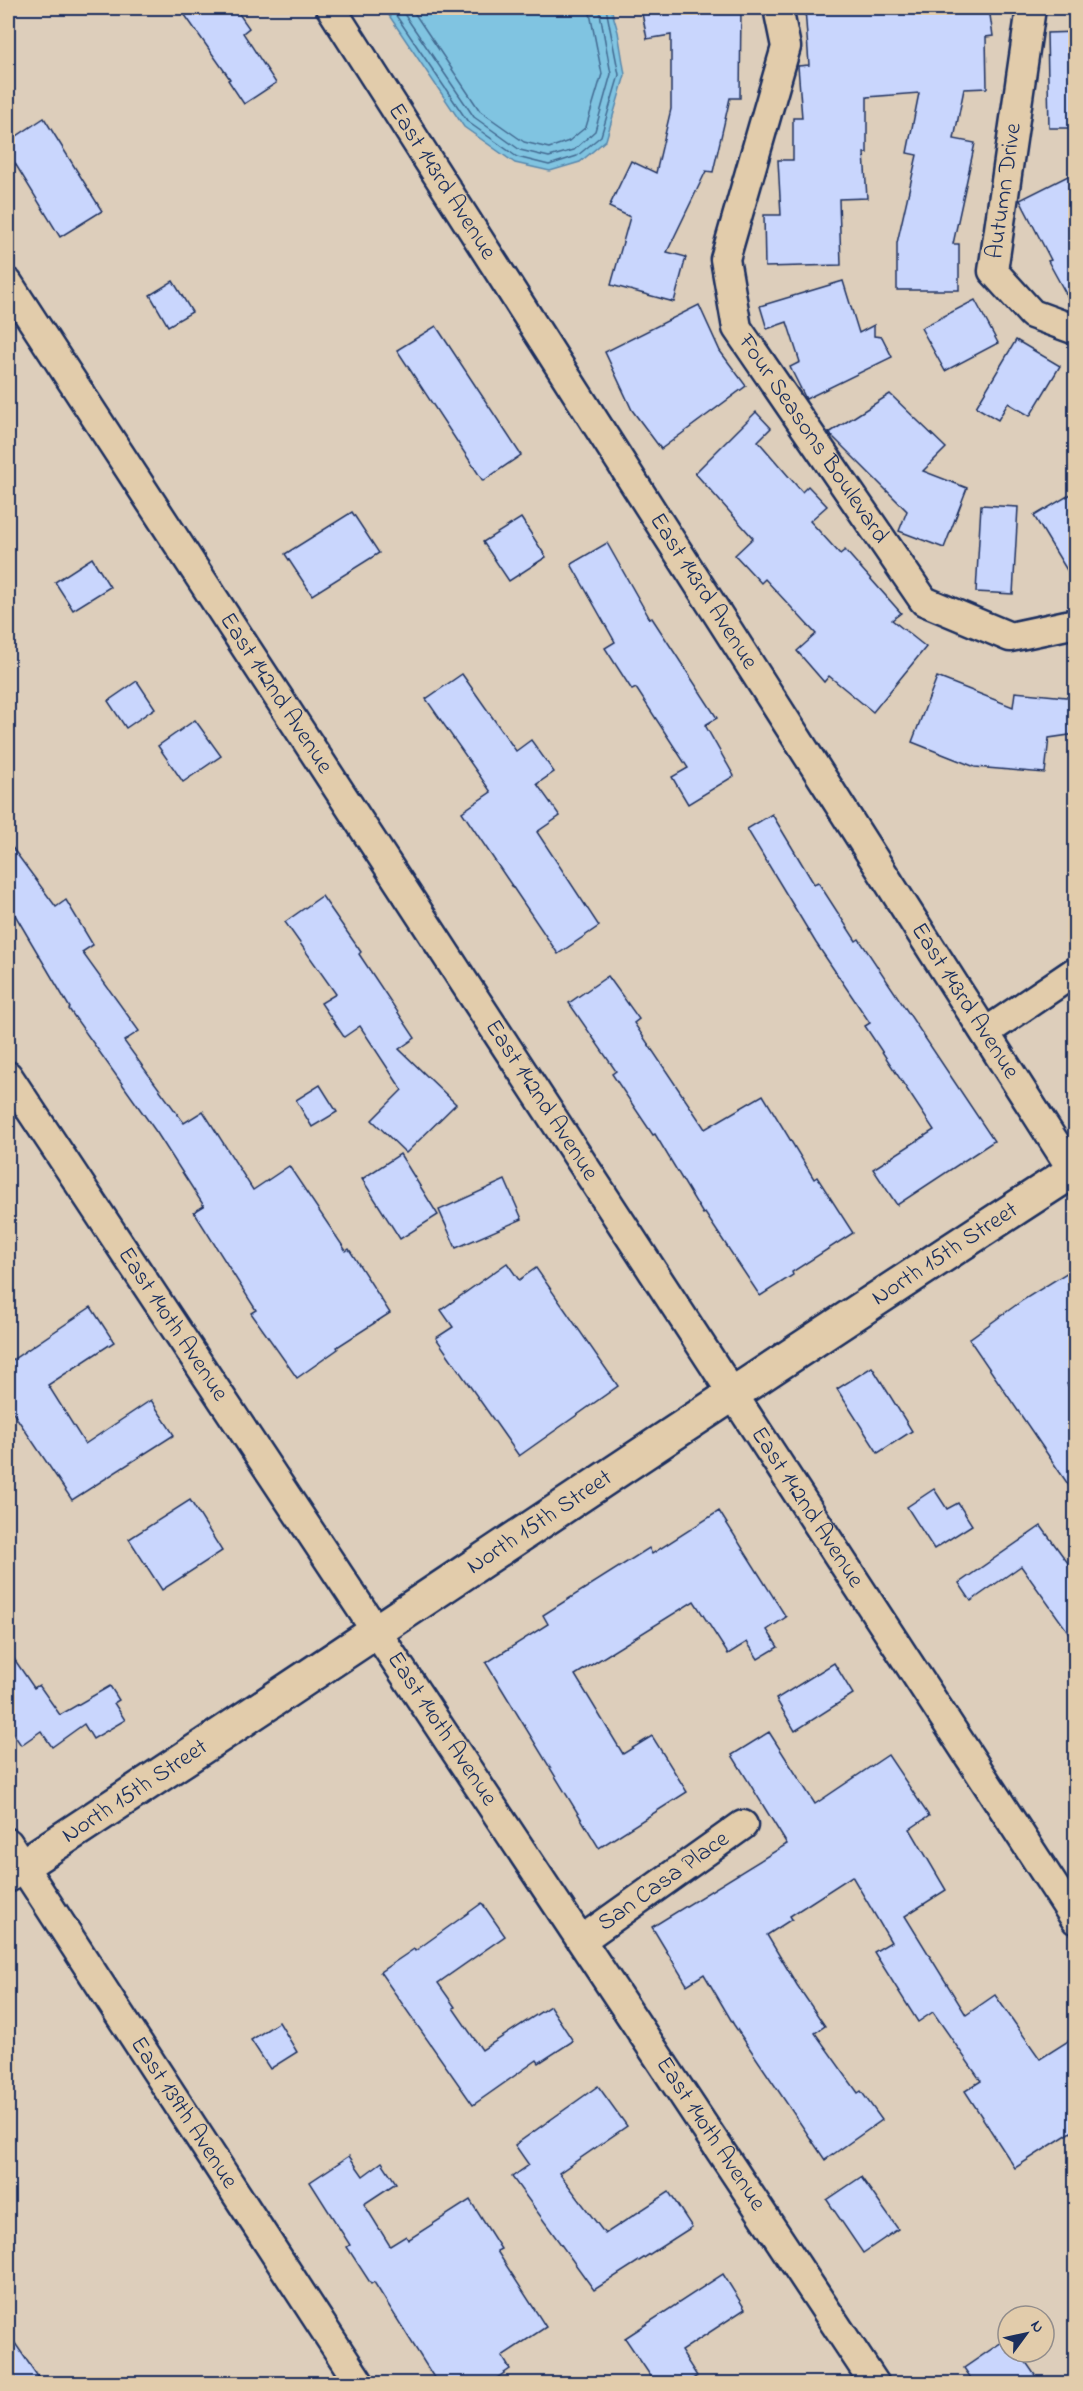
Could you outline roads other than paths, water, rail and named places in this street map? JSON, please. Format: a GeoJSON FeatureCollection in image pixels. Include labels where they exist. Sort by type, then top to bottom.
{"type":"FeatureCollection","features":[{"type":"Feature","properties":{"kind":"street","name":"East 143rd Avenue"},"geometry":{"type":"LineString","coordinates":[[330,8],[1074,1173]]}},
{"type":"Feature","properties":{"kind":"street","name":"Four Seasons Boulevard"},"geometry":{"type":"LineString","coordinates":[[778,8],[786,47],[725,259],[737,328],[924,601],[1010,637],[1076,623]]}},
{"type":"Feature","properties":{"kind":"street","name":"Autumn Drive"},"geometry":{"type":"LineString","coordinates":[[1031,8],[993,271],[1032,314],[1076,330]]}},
{"type":"Feature","properties":{"kind":"street","name":"East 142nd Avenue"},"geometry":{"type":"LineString","coordinates":[[8,283],[1076,1920]]}},
{"type":"Feature","properties":{"kind":"street"},"geometry":{"type":"LineString","coordinates":[[986,1032],[1076,971]]}},
{"type":"Feature","properties":{"kind":"street","name":"East 140th Avenue"},"geometry":{"type":"LineString","coordinates":[[8,1076],[375,1631],[584,1940],[875,2384]]}},
{"type":"Feature","properties":{"kind":"street","name":"North 15th Street"},"geometry":{"type":"LineString","coordinates":[[12,1861],[375,1631],[734,1395],[854,1312],[1074,1173]]}},
{"type":"Feature","properties":{"kind":"street","name":"San Casa Place"},"geometry":{"type":"LineString","coordinates":[[584,1940],[743,1825]]}},
{"type":"Feature","properties":{"kind":"street","name":"East 139th Avenue"},"geometry":{"type":"LineString","coordinates":[[12,1861],[360,2384]]}},
{"type":"Feature","properties":{"kind":"water"},"geometry":{"type":"Polygon","coordinates":[[[384,8],[611,8],[618,32],[625,75],[606,140],[580,162],[550,171],[515,163],[464,127],[384,8]]]}}]}
